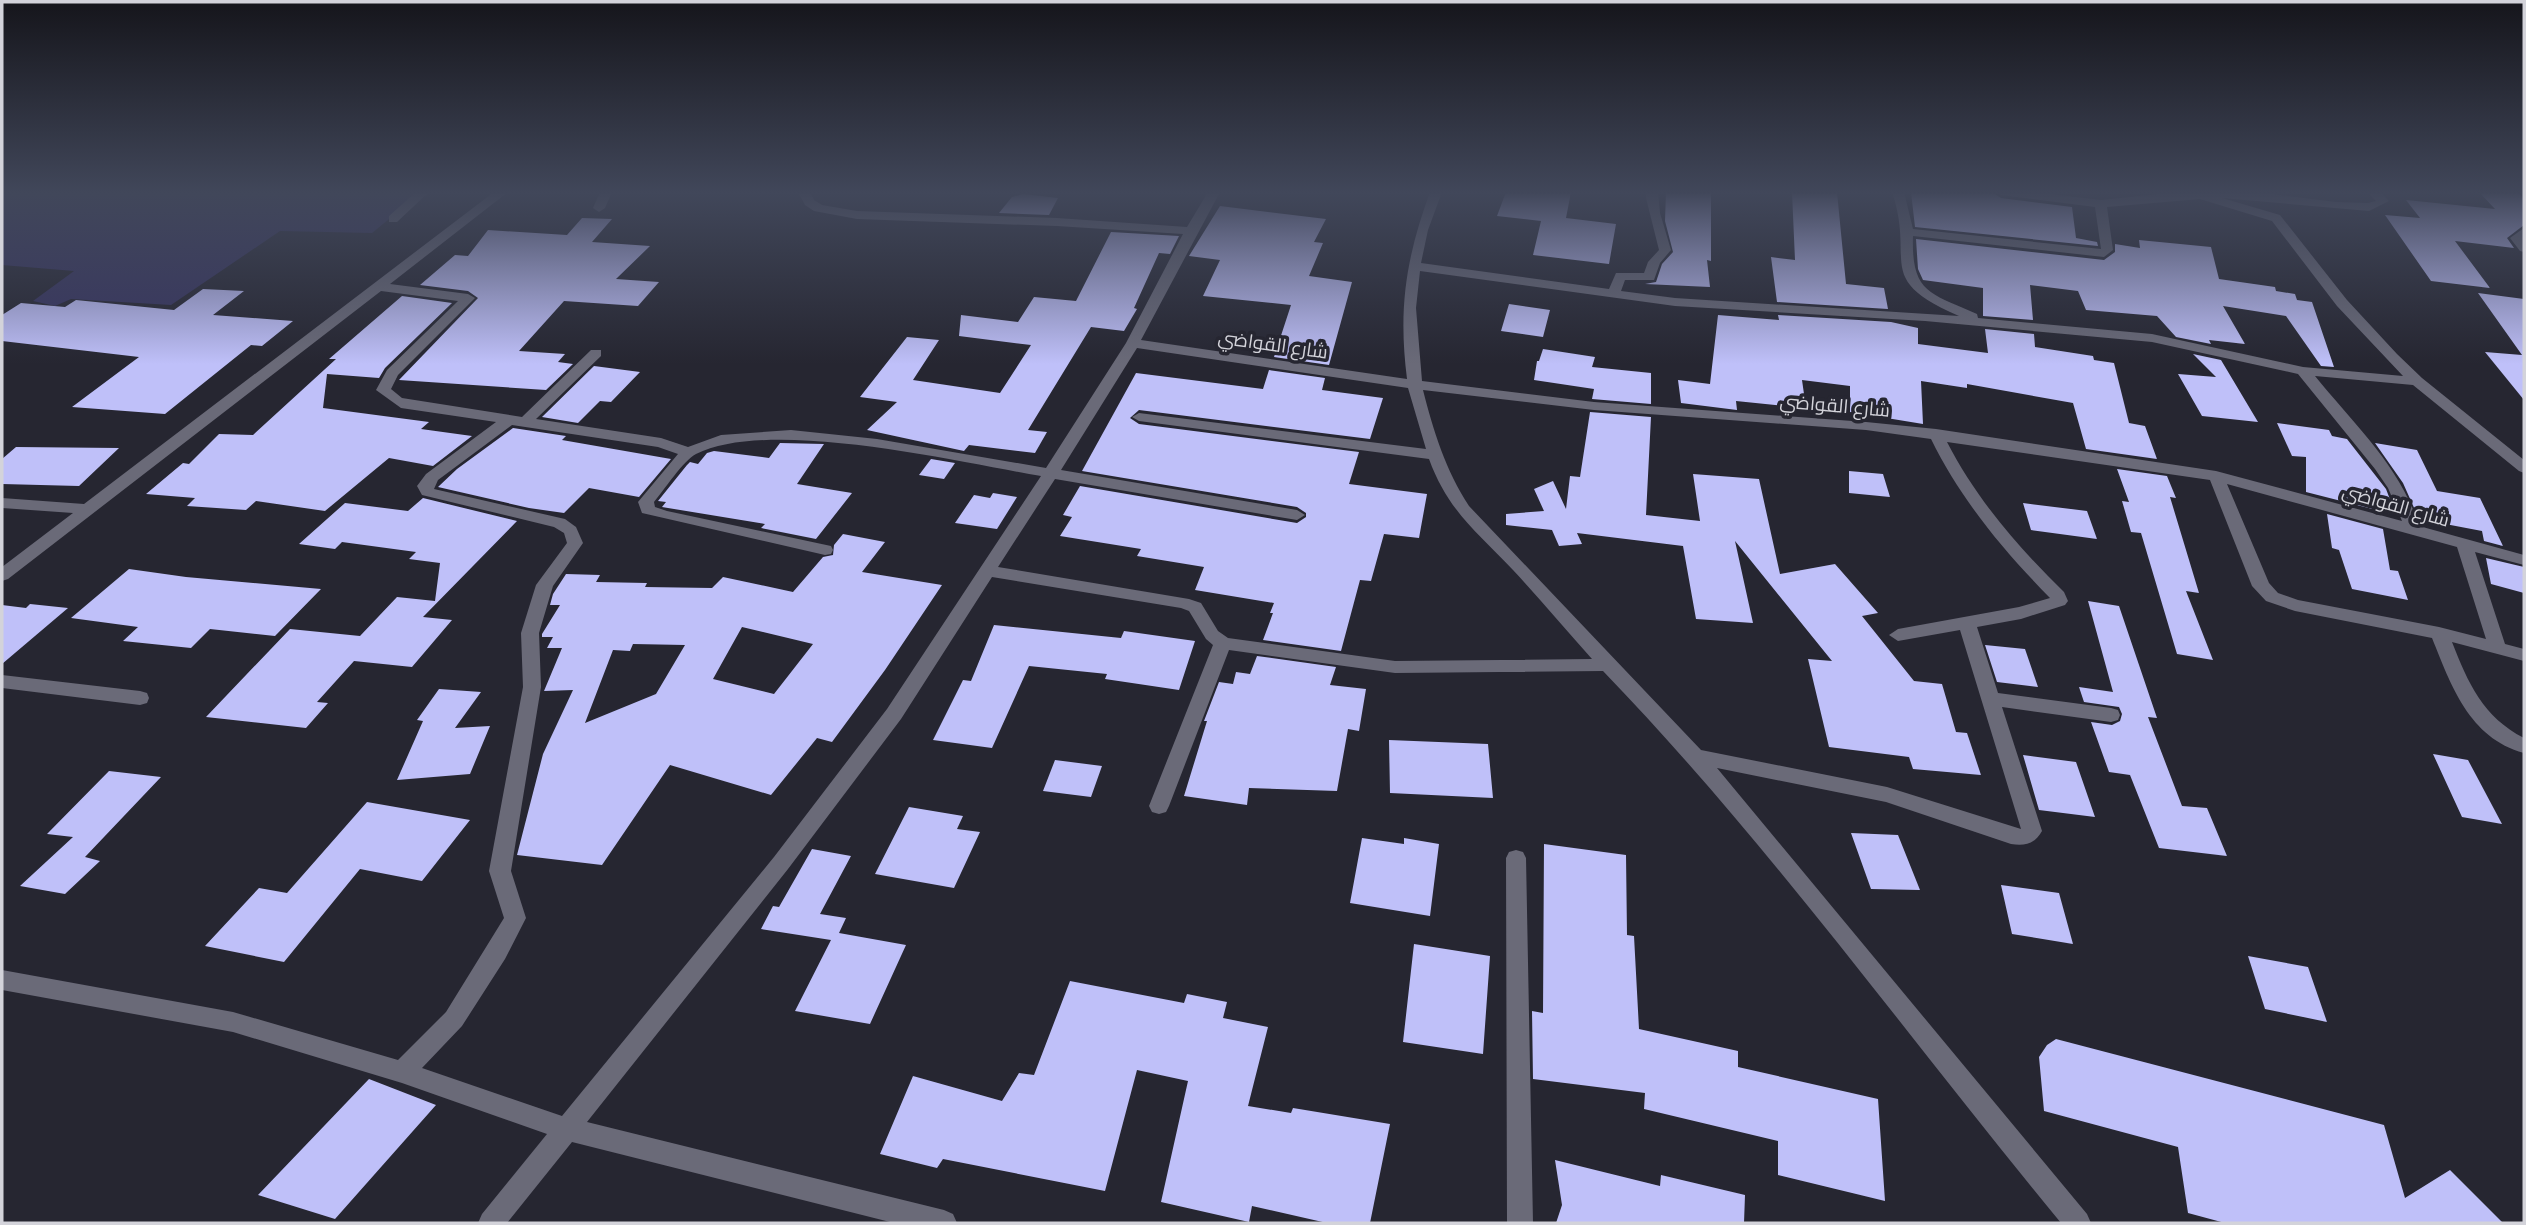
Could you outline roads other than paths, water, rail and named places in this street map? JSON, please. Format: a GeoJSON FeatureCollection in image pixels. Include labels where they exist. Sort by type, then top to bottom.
{"type":"FeatureCollection","features":[{"type":"Feature","properties":{"kind":"street"},"geometry":{"type":"LineString","coordinates":[[2,575],[428,249]]}},
{"type":"Feature","properties":{"kind":"street"},"geometry":{"type":"LineString","coordinates":[[491,1223],[781,863],[894,714],[1133,343],[1182,249]]}},
{"type":"Feature","properties":{"kind":"street"},"geometry":{"type":"LineString","coordinates":[[1417,249],[1409,310],[1412,384],[1435,455],[1457,501],[1474,523],[1516,563],[1608,666],[1696,757],[1826,912],[1981,1110],[2078,1223]]}},
{"type":"Feature","properties":{"kind":"street"},"geometry":{"type":"LineString","coordinates":[[1614,295],[1616,283],[1621,276],[1649,276],[1654,262],[1665,249]]}},
{"type":"Feature","properties":{"kind":"street"},"geometry":{"type":"LineString","coordinates":[[1907,249],[1908,267],[1915,285],[1931,297],[1982,322]]}},
{"type":"Feature","properties":{"kind":"street"},"geometry":{"type":"LineString","coordinates":[[2068,249],[2104,253],[2107,249]]}},
{"type":"Feature","properties":{"kind":"street"},"geometry":{"type":"LineString","coordinates":[[2300,249],[2342,303],[2417,381],[2524,468]]}},
{"type":"Feature","properties":{"kind":"street"},"geometry":{"type":"LineString","coordinates":[[1413,266],[1614,295],[1723,306],[1982,322],[2180,342],[2303,371],[2417,381]]}},
{"type":"Feature","properties":{"kind":"street"},"geometry":{"type":"LineString","coordinates":[[379,287],[468,298],[392,373],[383,390],[397,401],[407,405],[660,443],[688,452]]}},
{"type":"Feature","properties":{"kind":"street","name":"شارع القواضي"},"geometry":{"type":"LineString","coordinates":[[1133,343],[1412,384],[1594,407],[1936,434],[2216,476],[2524,560]]}},
{"type":"Feature","properties":{"kind":"street"},"geometry":{"type":"LineString","coordinates":[[402,1072],[454,1019],[497,952],[515,918],[500,871],[532,687],[530,633],[545,585],[575,543],[569,527],[559,523],[428,492],[425,486],[432,477],[517,421],[596,353]]}},
{"type":"Feature","properties":{"kind":"street"},"geometry":{"type":"LineString","coordinates":[[2303,371],[2342,415],[2400,494],[2412,528]]}},
{"type":"Feature","properties":{"kind":"street"},"geometry":{"type":"LineString","coordinates":[[1139,417],[1435,455]]}},
{"type":"Feature","properties":{"kind":"street"},"geometry":{"type":"LineString","coordinates":[[1898,635],[1967,624],[2052,605],[2059,598],[1980,511],[1955,473],[1936,434]]}},
{"type":"Feature","properties":{"kind":"street"},"geometry":{"type":"LineString","coordinates":[[825,550],[748,535],[648,510],[646,502],[654,489],[688,452],[721,440],[736,438],[808,436],[1051,473],[1297,515]]}},
{"type":"Feature","properties":{"kind":"street"},"geometry":{"type":"LineString","coordinates":[[2216,476],[2261,586],[2272,597],[2295,605],[2497,646],[2524,655]]}},
{"type":"Feature","properties":{"kind":"street"},"geometry":{"type":"LineString","coordinates":[[2,503],[88,509]]}},
{"type":"Feature","properties":{"kind":"street"},"geometry":{"type":"LineString","coordinates":[[2464,544],[2497,646]]}},
{"type":"Feature","properties":{"kind":"street"},"geometry":{"type":"LineString","coordinates":[[988,571],[1183,603],[1195,607],[1212,635],[1223,643],[1395,667],[1608,666]]}},
{"type":"Feature","properties":{"kind":"street"},"geometry":{"type":"LineString","coordinates":[[1696,757],[1887,795],[2021,838],[2032,831],[1967,624]]}},
{"type":"Feature","properties":{"kind":"street"},"geometry":{"type":"LineString","coordinates":[[2439,633],[2476,714],[2494,730],[2524,746]]}},
{"type":"Feature","properties":{"kind":"street"},"geometry":{"type":"LineString","coordinates":[[1159,806],[1223,643]]}},
{"type":"Feature","properties":{"kind":"street"},"geometry":{"type":"LineString","coordinates":[[2,681],[140,698]]}},
{"type":"Feature","properties":{"kind":"street"},"geometry":{"type":"LineString","coordinates":[[1989,698],[2111,715]]}},
{"type":"Feature","properties":{"kind":"street"},"geometry":{"type":"LineString","coordinates":[[1516,858],[1520,1223]]}},
{"type":"Feature","properties":{"kind":"street"},"geometry":{"type":"LineString","coordinates":[[2,980],[233,1022],[402,1072],[567,1129],[944,1223]]}}]}
